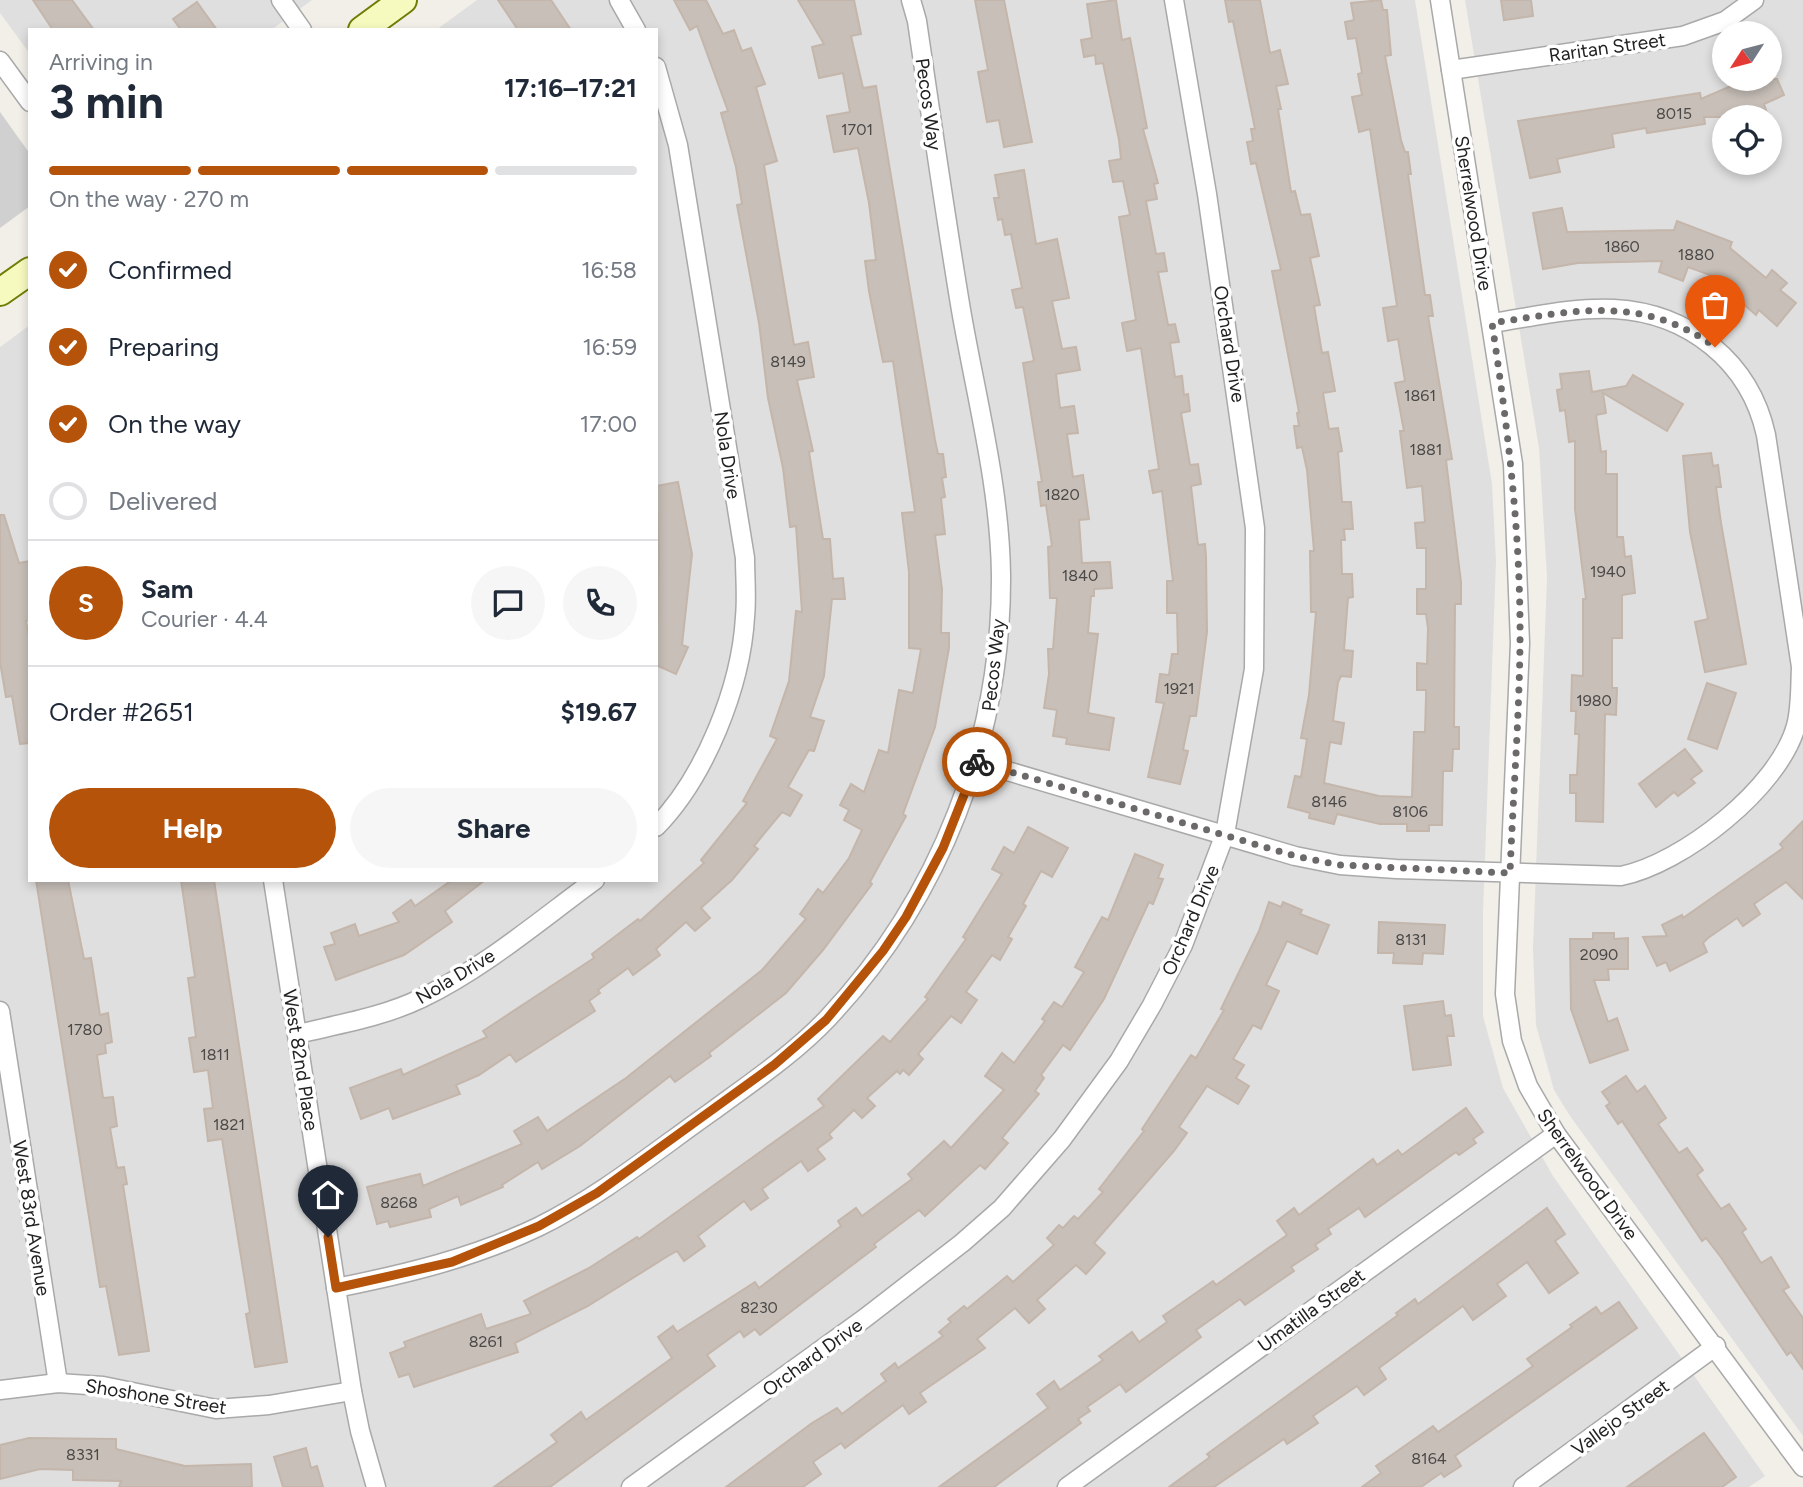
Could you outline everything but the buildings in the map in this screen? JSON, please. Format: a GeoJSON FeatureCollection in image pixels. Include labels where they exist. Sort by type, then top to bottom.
{"type":"FeatureCollection","features":[{"type":"Feature","properties":{"kind":"main road"},"geometry":{"type":"LineString","coordinates":[[365,28],[403,0]]}},
{"type":"Feature","properties":{"kind":"main road"},"geometry":{"type":"LineString","coordinates":[[0,292],[28,272]]}},
{"type":"Feature","properties":{"kind":"street"},"geometry":{"type":"LineString","coordinates":[[281,0],[301,28]]}},
{"type":"Feature","properties":{"kind":"street"},"geometry":{"type":"LineString","coordinates":[[619,0],[635,28]]}},
{"type":"Feature","properties":{"kind":"street","name":"Pecos Way"},"geometry":{"type":"LineString","coordinates":[[336,1288],[452,1262],[539,1226],[597,1193],[774,1065],[826,1020],[883,951],[906,917],[943,848],[976,762],[995,674],[1001,575],[996,511],[948,234],[917,20],[911,0]]}},
{"type":"Feature","properties":{"kind":"street","name":"Orchard Drive"},"geometry":{"type":"LineString","coordinates":[[631,1487],[865,1318],[1002,1208],[1062,1139],[1119,1060],[1152,1005],[1183,945],[1225,834],[1254,669],[1255,528],[1207,194],[1174,0]]}},
{"type":"Feature","properties":{"kind":"street","name":"Sherrelwood Drive"},"geometry":{"type":"LineString","coordinates":[[1440,0],[1513,464],[1520,643],[1504,965],[1508,1022],[1528,1086],[1556,1134],[1716,1346],[1803,1467]]}},
{"type":"Feature","properties":{"kind":"street","name":"Raritan Street"},"geometry":{"type":"LineString","coordinates":[[1451,70],[1683,36],[1725,21],[1754,0]]}},
{"type":"Feature","properties":{"kind":"street"},"geometry":{"type":"LineString","coordinates":[[0,61],[28,99]]}},
{"type":"Feature","properties":{"kind":"street","name":"Nola Drive"},"geometry":{"type":"LineString","coordinates":[[658,73],[668,103],[683,173],[745,558],[746,618],[726,706],[712,742],[694,777],[658,824]]}},
{"type":"Feature","properties":{"kind":"street"},"geometry":{"type":"LineString","coordinates":[[976,762],[1295,856],[1340,865],[1510,873],[1621,876],[1636,873],[1679,852],[1752,797],[1779,762],[1796,727],[1801,667],[1761,412],[1748,384],[1728,359],[1701,337],[1676,323],[1648,314],[1614,309],[1579,310],[1492,323]]}},
{"type":"Feature","properties":{"kind":"street","name":"West 82nd Place"},"geometry":{"type":"LineString","coordinates":[[273,882],[352,1391],[360,1432],[376,1487]]}},
{"type":"Feature","properties":{"kind":"street","name":"Nola Drive"},"geometry":{"type":"LineString","coordinates":[[298,1034],[388,1012],[422,998],[507,945],[592,882]]}},
{"type":"Feature","properties":{"kind":"street","name":"West 83rd Avenue"},"geometry":{"type":"LineString","coordinates":[[0,1011],[58,1383]]}},
{"type":"Feature","properties":{"kind":"street","name":"Umatilla Street"},"geometry":{"type":"LineString","coordinates":[[1067,1487],[1556,1134]]}},
{"type":"Feature","properties":{"kind":"street","name":"Vallejo Street"},"geometry":{"type":"LineString","coordinates":[[1523,1487],[1716,1346]]}},
{"type":"Feature","properties":{"kind":"street","name":"Shoshone Street"},"geometry":{"type":"LineString","coordinates":[[0,1390],[58,1383],[103,1386],[216,1409],[269,1405],[352,1391]]}},
{"type":"Feature","properties":{"kind":"shaded area"},"geometry":{"type":"Polygon","coordinates":[[[0,0],[312,0],[274,28],[28,28],[28,51],[0,13],[0,0]]]}},
{"type":"Feature","properties":{"kind":"shaded area"},"geometry":{"type":"Polygon","coordinates":[[[477,0],[1415,0],[1492,484],[1496,561],[1483,912],[1483,1016],[1503,1088],[1553,1176],[1765,1476],[1749,1487],[0,1487],[0,347],[28,326],[28,882],[658,882],[658,28],[439,28],[477,0]]]}},
{"type":"Feature","properties":{"kind":"shaded area"},"geometry":{"type":"Polygon","coordinates":[[[1465,0],[1803,0],[1803,1436],[1570,1116],[1554,1090],[1536,1025],[1533,949],[1547,577],[1539,448],[1465,0]]]}},
{"type":"Feature","properties":{"kind":"shaded area"},"geometry":{"type":"Polygon","coordinates":[[[0,112],[28,151],[28,207],[0,228],[0,112]]]}},
{"type":"Feature","properties":{"kind":"way so far"},"geometry":{"type":"LineString","coordinates":[[977,762],[1295,856],[1340,865],[1510,873],[1520,665],[1518,562],[1513,464],[1492,323],[1579,310],[1614,309],[1648,314],[1676,323],[1715,347]]}},
{"type":"Feature","properties":{"kind":"route"},"geometry":{"type":"LineString","coordinates":[[328,1237],[336,1288],[452,1262],[518,1236],[569,1210],[734,1096],[826,1020],[883,951],[906,917],[943,848],[977,762]]}}]}
